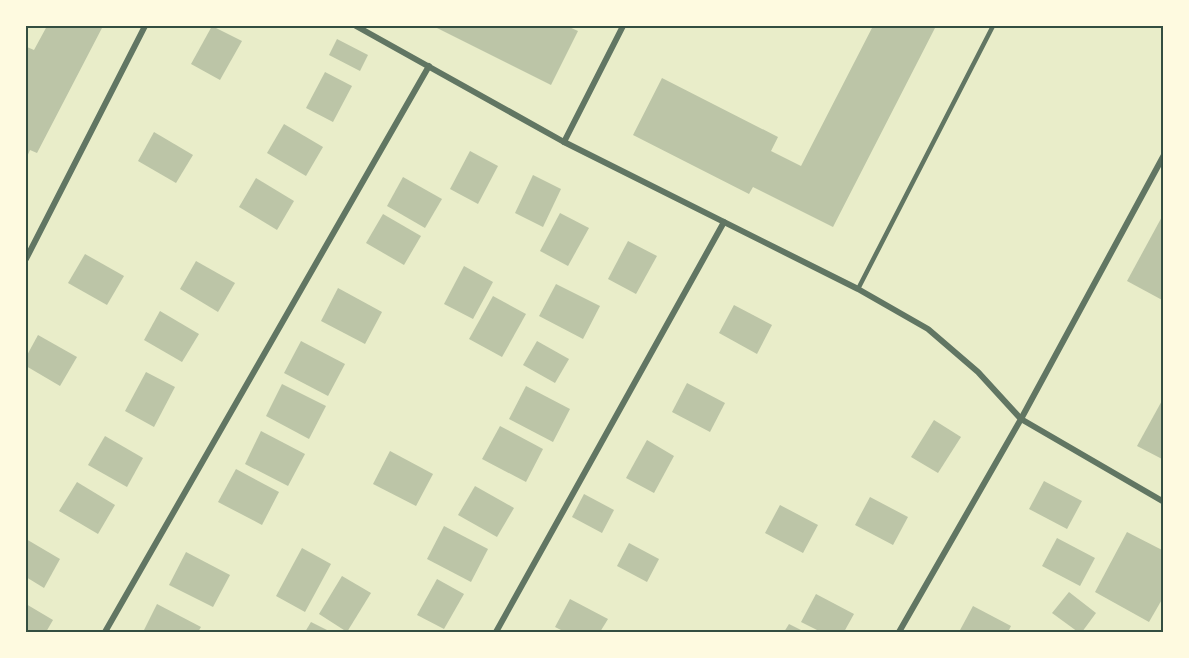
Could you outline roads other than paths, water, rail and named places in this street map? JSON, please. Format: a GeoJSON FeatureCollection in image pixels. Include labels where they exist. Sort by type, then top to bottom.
{"type":"FeatureCollection","features":[{"type":"Feature","properties":{"kind":"street"},"geometry":{"type":"LineString","coordinates":[[26,259],[146,26]]}},
{"type":"Feature","properties":{"kind":"street"},"geometry":{"type":"LineString","coordinates":[[356,26],[564,142],[858,289],[928,329],[978,372],[1021,419],[1164,502]]}},
{"type":"Feature","properties":{"kind":"street"},"geometry":{"type":"LineString","coordinates":[[564,142],[623,26]]}},
{"type":"Feature","properties":{"kind":"street"},"geometry":{"type":"LineString","coordinates":[[105,633],[429,66]]}},
{"type":"Feature","properties":{"kind":"street"},"geometry":{"type":"LineString","coordinates":[[899,633],[1021,419],[1164,155]]}},
{"type":"Feature","properties":{"kind":"street"},"geometry":{"type":"LineString","coordinates":[[496,633],[724,222]]}},
{"type":"Feature","properties":{"kind":"lane"},"geometry":{"type":"LineString","coordinates":[[858,289],[993,26]]}}]}
